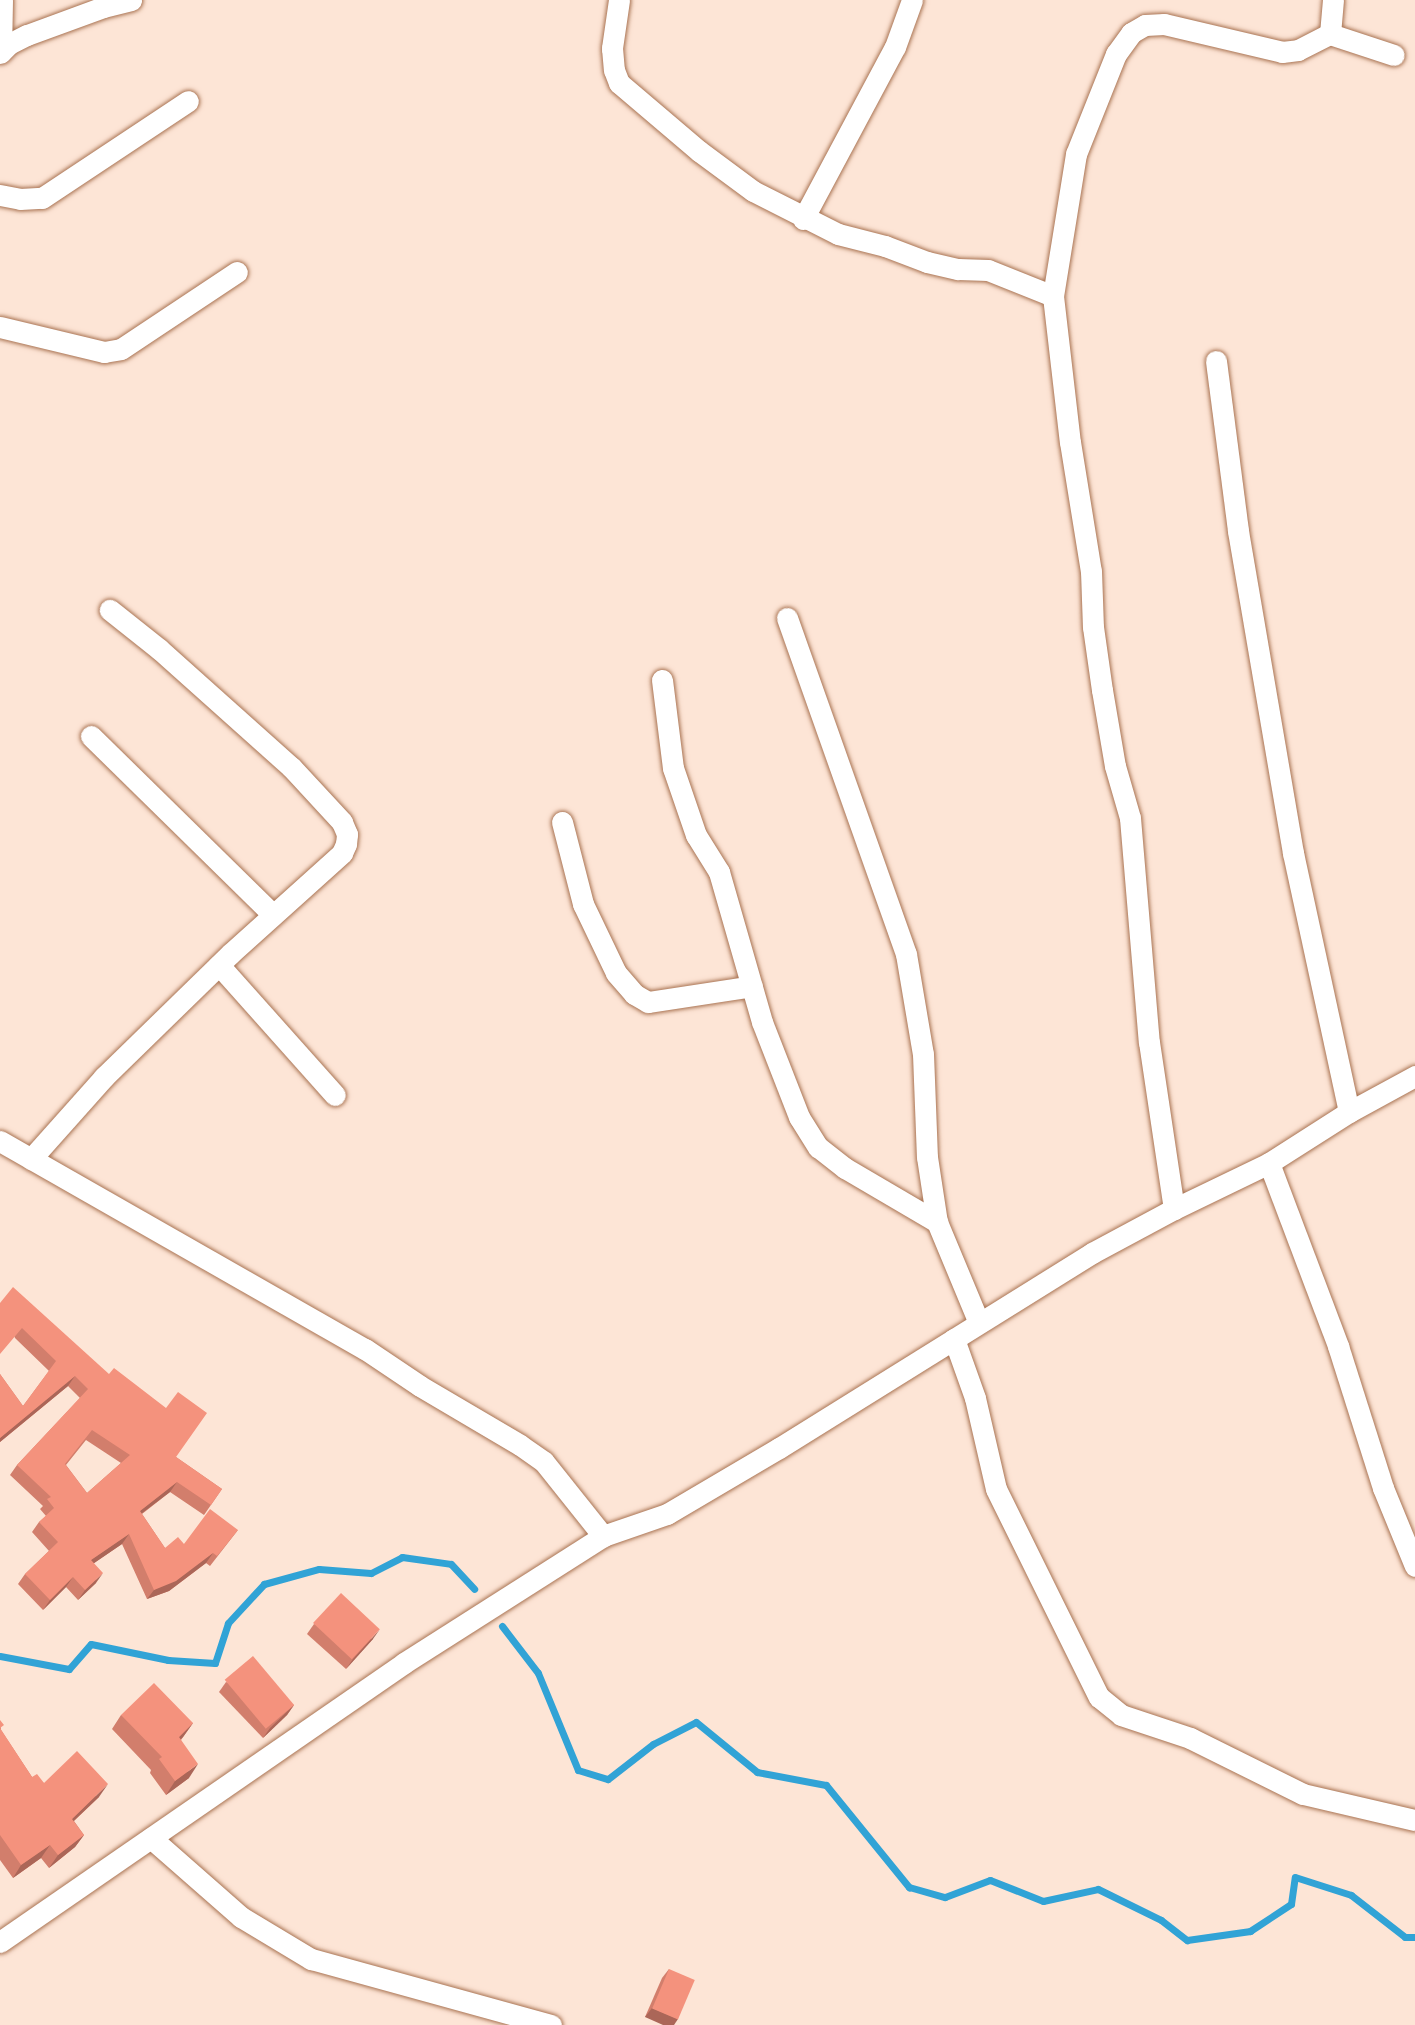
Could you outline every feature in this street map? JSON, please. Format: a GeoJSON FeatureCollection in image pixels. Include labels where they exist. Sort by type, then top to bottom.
{"type":"FeatureCollection","features":[{"type":"Feature","properties":{"kind":"street"},"geometry":{"type":"LineString","coordinates":[[0,52],[2,0]]}},
{"type":"Feature","properties":{"kind":"street"},"geometry":{"type":"LineString","coordinates":[[0,52],[27,35],[103,7],[131,0]]}},
{"type":"Feature","properties":{"kind":"street"},"geometry":{"type":"LineString","coordinates":[[619,0],[612,48],[614,70],[619,83],[699,151],[753,191],[803,219],[838,234],[885,246],[927,262],[958,269],[988,270],[1053,296]]}},
{"type":"Feature","properties":{"kind":"street"},"geometry":{"type":"LineString","coordinates":[[803,219],[895,47],[912,0]]}},
{"type":"Feature","properties":{"kind":"street"},"geometry":{"type":"LineString","coordinates":[[1330,34],[1333,0]]}},
{"type":"Feature","properties":{"kind":"street"},"geometry":{"type":"LineString","coordinates":[[1174,1209],[1149,1042],[1130,818],[1115,766],[1102,690],[1093,627],[1091,571],[1070,442],[1053,296],[1076,154],[1116,54],[1131,33],[1145,25],[1164,24],[1282,52],[1317,43],[1330,34]]}},
{"type":"Feature","properties":{"kind":"street"},"geometry":{"type":"LineString","coordinates":[[1330,34],[1394,55]]}},
{"type":"Feature","properties":{"kind":"street"},"geometry":{"type":"LineString","coordinates":[[0,195],[20,199],[42,198],[188,101]]}},
{"type":"Feature","properties":{"kind":"street"},"geometry":{"type":"LineString","coordinates":[[0,327],[104,352],[121,349],[237,272]]}},
{"type":"Feature","properties":{"kind":"street"},"geometry":{"type":"LineString","coordinates":[[1216,361],[1238,531],[1293,853],[1349,1112]]}},
{"type":"Feature","properties":{"kind":"street"},"geometry":{"type":"LineString","coordinates":[[32,1159],[104,1077],[219,965],[342,853],[347,834],[342,822],[291,767],[159,649],[110,610]]}},
{"type":"Feature","properties":{"kind":"street"},"geometry":{"type":"LineString","coordinates":[[787,618],[906,954],[923,1054],[927,1157],[937,1222],[979,1324]]}},
{"type":"Feature","properties":{"kind":"street"},"geometry":{"type":"LineString","coordinates":[[662,680],[673,768],[696,835],[719,872],[762,1022],[799,1117],[818,1147],[845,1168],[937,1222]]}},
{"type":"Feature","properties":{"kind":"street"},"geometry":{"type":"LineString","coordinates":[[91,736],[273,915]]}},
{"type":"Feature","properties":{"kind":"street"},"geometry":{"type":"LineString","coordinates":[[562,822],[583,904],[617,973],[634,994],[648,1002],[752,986]]}},
{"type":"Feature","properties":{"kind":"street"},"geometry":{"type":"LineString","coordinates":[[219,965],[335,1095]]}},
{"type":"Feature","properties":{"kind":"street"},"geometry":{"type":"LineString","coordinates":[[0,1942],[404,1663],[603,1536],[667,1514],[1092,1253],[1174,1209],[1269,1164],[1349,1112],[1415,1076]]}},
{"type":"Feature","properties":{"kind":"street"},"geometry":{"type":"LineString","coordinates":[[0,1141],[365,1349],[520,1445],[544,1462],[603,1536]]}},
{"type":"Feature","properties":{"kind":"street"},"geometry":{"type":"LineString","coordinates":[[1269,1164],[1338,1346],[1383,1488],[1415,1566]]}},
{"type":"Feature","properties":{"kind":"street"},"geometry":{"type":"LineString","coordinates":[[954,1339],[975,1398],[996,1489],[1099,1697],[1121,1715],[1190,1738],[1303,1794],[1415,1821]]}},
{"type":"Feature","properties":{"kind":"street"},"geometry":{"type":"LineString","coordinates":[[150,1838],[241,1917],[312,1959],[551,2025]]}},
{"type":"Feature","properties":{"kind":"building"},"geometry":{"type":"Polygon","coordinates":[[[13,1287],[109,1374],[114,1368],[166,1408],[178,1392],[207,1413],[176,1457],[222,1489],[211,1505],[177,1482],[140,1511],[165,1548],[178,1537],[184,1544],[210,1509],[238,1530],[217,1556],[213,1553],[176,1581],[154,1590],[129,1534],[91,1560],[103,1573],[85,1590],[73,1577],[50,1600],[25,1574],[58,1542],[39,1522],[54,1508],[47,1499],[51,1497],[17,1465],[88,1389],[75,1376],[0,1438],[0,1374],[23,1406],[56,1361],[22,1328],[0,1354],[0,1303],[13,1287]],[[92,1430],[65,1464],[87,1493],[130,1455],[92,1430]]]}},
{"type":"Feature","properties":{"kind":"building"},"geometry":{"type":"Polygon","coordinates":[[[341,1593],[380,1629],[352,1659],[313,1623],[341,1593]]]}},
{"type":"Feature","properties":{"kind":"building"},"geometry":{"type":"Polygon","coordinates":[[[253,1656],[294,1705],[266,1729],[225,1680],[253,1656]]]}},
{"type":"Feature","properties":{"kind":"building"},"geometry":{"type":"Polygon","coordinates":[[[154,1683],[193,1723],[179,1737],[198,1764],[175,1781],[159,1759],[162,1757],[121,1715],[154,1683]]]}},
{"type":"Feature","properties":{"kind":"building"},"geometry":{"type":"Polygon","coordinates":[[[0,1728],[32,1777],[37,1774],[44,1783],[77,1751],[108,1784],[72,1819],[84,1835],[58,1855],[50,1845],[21,1865],[0,1835],[0,1728]]]}},
{"type":"Feature","properties":{"kind":"building"},"geometry":{"type":"Polygon","coordinates":[[[669,1969],[695,1980],[678,2020],[652,2009],[669,1969]]]}},
{"type":"Feature","properties":{"kind":"waterway"},"geometry":{"type":"LineString","coordinates":[[0,1656],[69,1669],[91,1644],[168,1660],[215,1663],[228,1623],[264,1584],[319,1569],[371,1573],[402,1557],[451,1564],[474,1589]]}},
{"type":"Feature","properties":{"kind":"waterway"},"geometry":{"type":"LineString","coordinates":[[502,1626],[538,1673],[578,1770],[608,1779],[653,1744],[696,1722],[757,1772],[826,1785],[909,1887],[945,1897],[990,1880],[1043,1901],[1098,1889],[1161,1920],[1187,1940],[1250,1931],[1291,1904],[1295,1877],[1351,1895],[1405,1937],[1415,1937]]}}]}
